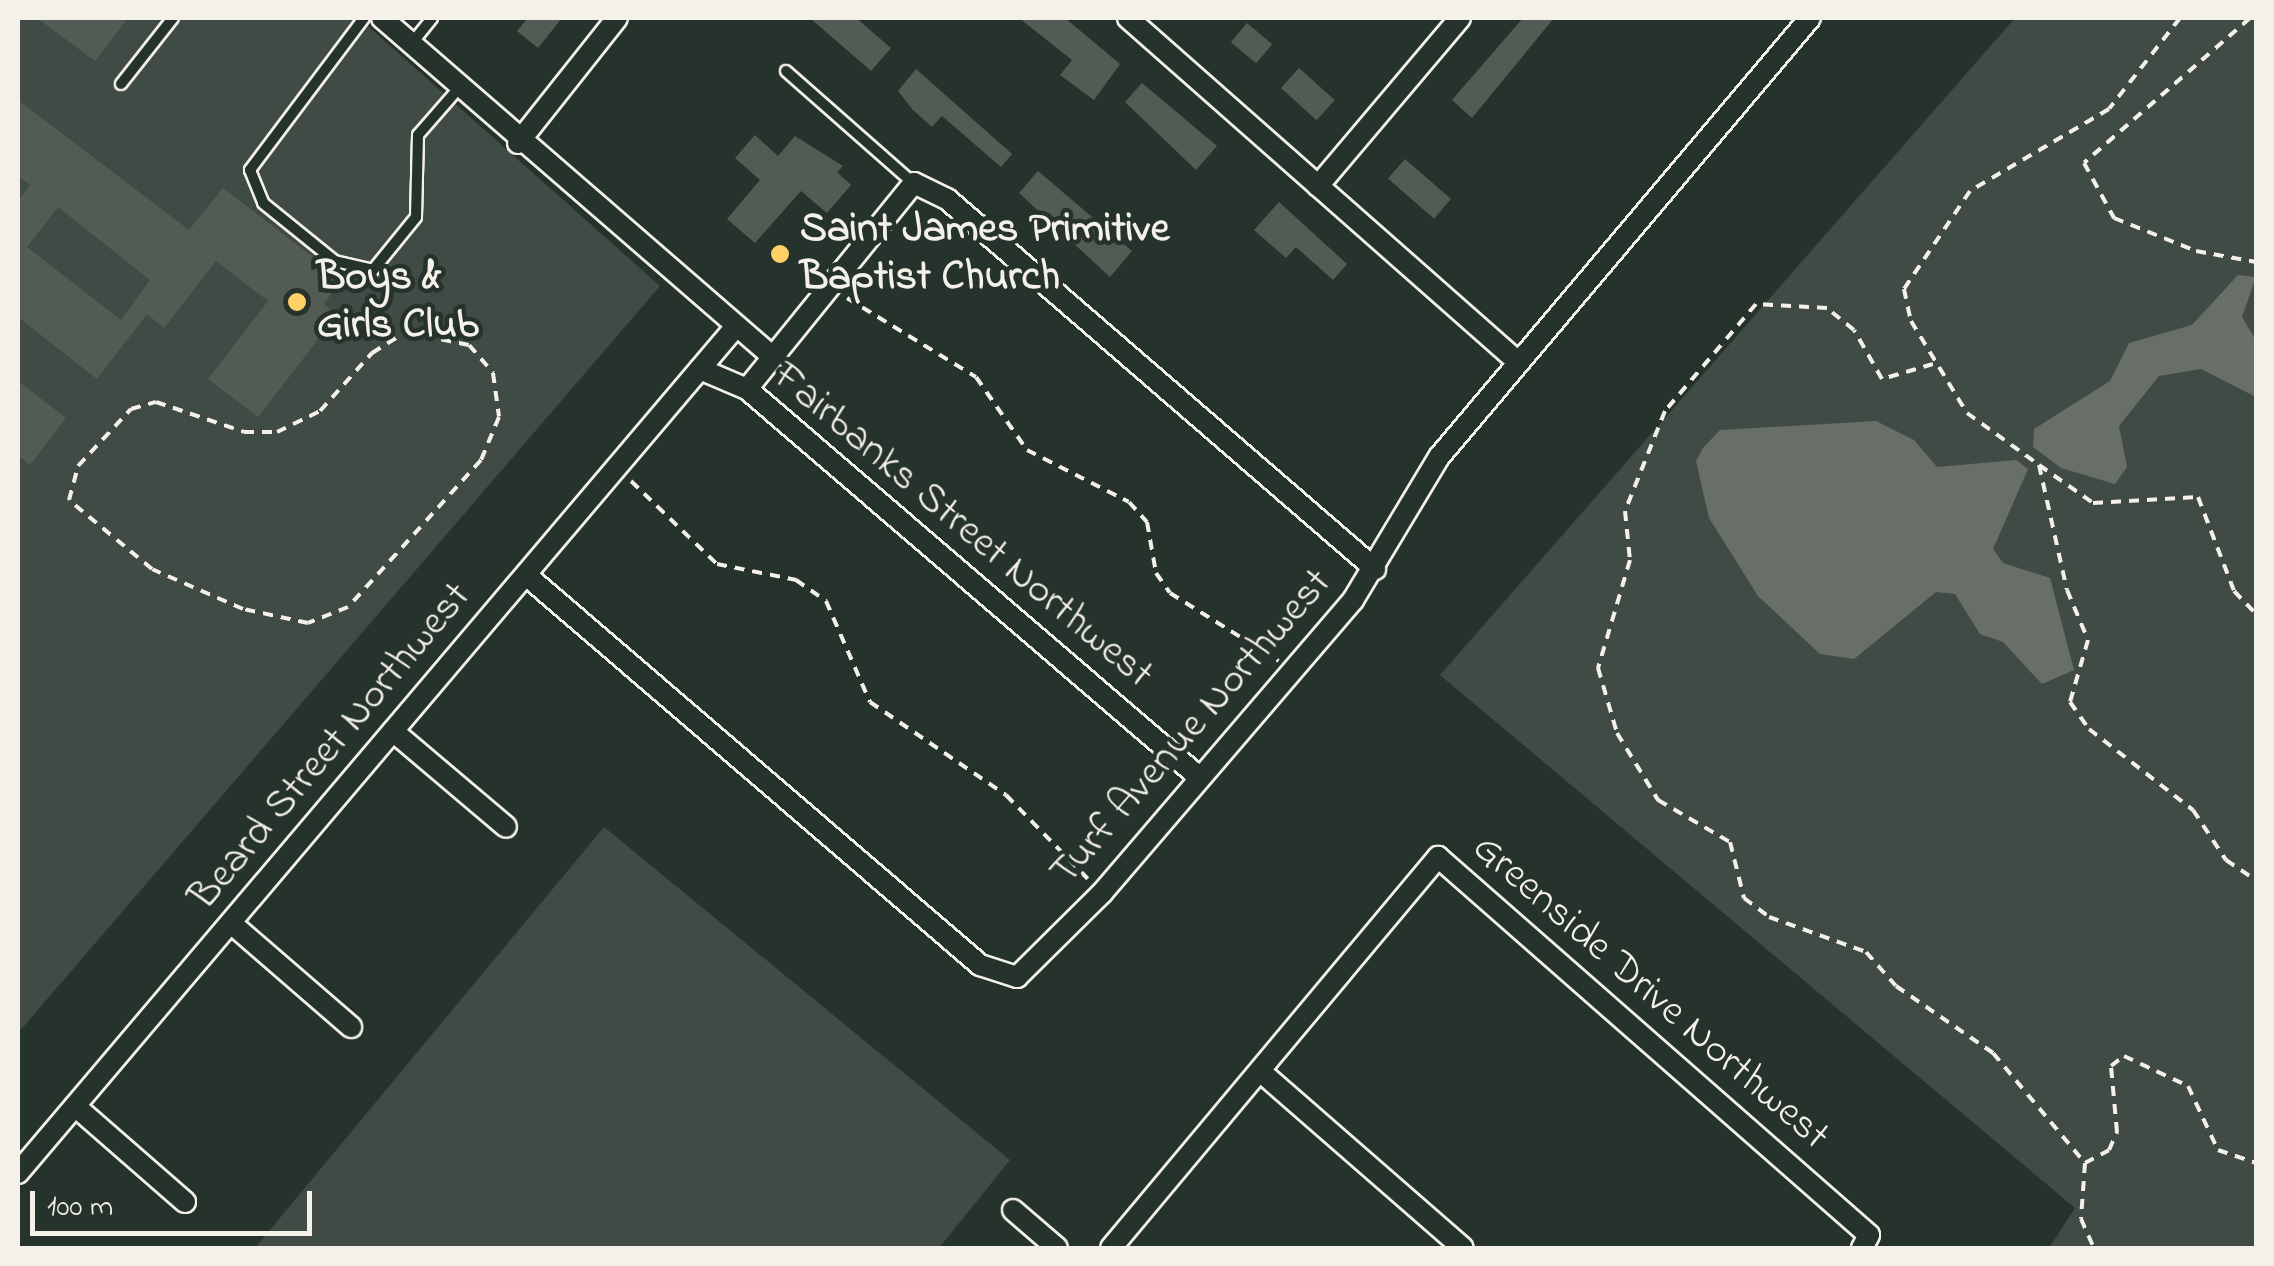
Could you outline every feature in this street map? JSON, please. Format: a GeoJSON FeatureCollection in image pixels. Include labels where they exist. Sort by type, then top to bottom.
{"type":"FeatureCollection","features":[{"type":"Feature","properties":{"kind":"street","name":"Fairbanks Street Northwest"},"geometry":{"type":"LineString","coordinates":[[382,18],[518,143],[733,330],[700,368],[747,389],[1200,778]]}},
{"type":"Feature","properties":{"kind":"street"},"geometry":{"type":"LineString","coordinates":[[518,143],[617,18]]}},
{"type":"Feature","properties":{"kind":"street"},"geometry":{"type":"LineString","coordinates":[[1128,18],[1518,362]]}},
{"type":"Feature","properties":{"kind":"street"},"geometry":{"type":"LineString","coordinates":[[1318,186],[1460,18]]}},
{"type":"Feature","properties":{"kind":"street","name":"Turf Avenue Northwest"},"geometry":{"type":"LineString","coordinates":[[526,575],[996,977],[1036,966],[1375,570],[1440,456],[1810,18]]}},
{"type":"Feature","properties":{"kind":"street"},"geometry":{"type":"LineString","coordinates":[[747,389],[914,184],[947,200],[1375,570]]}},
{"type":"Feature","properties":{"kind":"street"},"geometry":{"type":"LineString","coordinates":[[733,330],[772,357]]}},
{"type":"Feature","properties":{"kind":"street","name":"Beard Street Northwest"},"geometry":{"type":"LineString","coordinates":[[18,1173],[700,368]]}},
{"type":"Feature","properties":{"kind":"street"},"geometry":{"type":"LineString","coordinates":[[392,732],[506,827]]}},
{"type":"Feature","properties":{"kind":"street","name":"Greenside Drive Northwest"},"geometry":{"type":"LineString","coordinates":[[1112,1248],[1438,857],[1869,1235],[1862,1248]]}},
{"type":"Feature","properties":{"kind":"street"},"geometry":{"type":"LineString","coordinates":[[230,922],[351,1027]]}},
{"type":"Feature","properties":{"kind":"street"},"geometry":{"type":"LineString","coordinates":[[1260,1072],[1463,1248]]}},
{"type":"Feature","properties":{"kind":"street"},"geometry":{"type":"LineString","coordinates":[[75,1106],[185,1202]]}},
{"type":"Feature","properties":{"kind":"street"},"geometry":{"type":"LineString","coordinates":[[1012,1210],[1057,1248]]}},
{"type":"Feature","properties":{"kind":"lane"},"geometry":{"type":"LineString","coordinates":[[122,84],[173,18]]}},
{"type":"Feature","properties":{"kind":"lane"},"geometry":{"type":"LineString","coordinates":[[364,18],[250,170],[263,203],[334,261],[372,270],[416,217],[418,135],[459,88]]}},
{"type":"Feature","properties":{"kind":"lane"},"geometry":{"type":"LineString","coordinates":[[411,44],[432,18]]}},
{"type":"Feature","properties":{"kind":"lane"},"geometry":{"type":"LineString","coordinates":[[786,71],[914,184]]}},
{"type":"Feature","properties":{"kind":"path"},"geometry":{"type":"LineString","coordinates":[[2180,18],[2109,109],[1970,191],[1920,259],[1904,289],[1933,364],[1967,413],[2093,503],[2198,497],[2234,591],[2256,614]]}},
{"type":"Feature","properties":{"kind":"path"},"geometry":{"type":"LineString","coordinates":[[2250,18],[2084,163],[2114,218],[2196,251],[2256,262]]}},
{"type":"Feature","properties":{"kind":"path"},"geometry":{"type":"LineString","coordinates":[[832,285],[894,335],[976,377],[1028,450],[1129,502],[1148,522],[1156,573],[1170,593],[1220,616],[1292,671]]}},
{"type":"Feature","properties":{"kind":"path"},"geometry":{"type":"LineString","coordinates":[[1933,364],[1882,379],[1854,330],[1827,308],[1756,304],[1664,411],[1625,510],[1630,560],[1598,668],[1633,766],[1658,800],[1730,842],[1744,898],[1769,917],[1866,952],[1896,986],[1993,1053],[2085,1163],[2081,1219],[2094,1248]]}},
{"type":"Feature","properties":{"kind":"path"},"geometry":{"type":"LineString","coordinates":[[424,332],[455,337],[484,360],[499,417],[481,460],[368,593],[328,616],[288,623],[152,570],[78,513],[69,482],[78,466],[120,416],[147,403],[244,432],[277,432],[320,411],[386,341],[424,332]]}},
{"type":"Feature","properties":{"kind":"path"},"geometry":{"type":"LineString","coordinates":[[2039,465],[2067,590],[2088,640],[2070,702],[2089,729],[2193,810],[2226,860],[2256,880]]}},
{"type":"Feature","properties":{"kind":"path"},"geometry":{"type":"LineString","coordinates":[[616,468],[718,564],[796,580],[826,601],[870,702],[1006,795],[1102,893]]}},
{"type":"Feature","properties":{"kind":"path"},"geometry":{"type":"LineString","coordinates":[[2085,1163],[2109,1150],[2116,1132],[2111,1066],[2124,1056],[2188,1086],[2218,1150],[2256,1164]]}},
{"type":"Feature","properties":{"kind":"shaded area"},"geometry":{"type":"Polygon","coordinates":[[[18,18],[359,18],[660,286],[18,1033],[18,18]]]}},
{"type":"Feature","properties":{"kind":"shaded area"},"geometry":{"type":"Polygon","coordinates":[[[2015,18],[2256,18],[2256,1248],[2049,1248],[2075,1208],[1440,675],[2015,18]]]}},
{"type":"Feature","properties":{"kind":"shaded area"},"geometry":{"type":"Polygon","coordinates":[[[2238,275],[2256,277],[2242,317],[2256,340],[2256,397],[2201,369],[2159,376],[2119,426],[2127,467],[2115,484],[2061,468],[2033,447],[2034,429],[2110,381],[2129,343],[2192,325],[2238,275]]]}},
{"type":"Feature","properties":{"kind":"shaded area"},"geometry":{"type":"Polygon","coordinates":[[[1876,421],[1914,440],[1937,467],[2016,460],[2028,469],[1993,549],[2003,563],[2050,578],[2074,670],[2042,684],[2003,642],[1980,634],[1955,594],[1936,592],[1854,659],[1820,654],[1758,596],[1709,518],[1696,461],[1703,448],[1720,430],[1876,421]]]}},
{"type":"Feature","properties":{"kind":"shaded area"},"geometry":{"type":"Polygon","coordinates":[[[604,827],[1010,1160],[939,1248],[255,1248],[604,827]]]}},
{"type":"Feature","properties":{"kind":"building"},"geometry":{"type":"Polygon","coordinates":[[[37,18],[128,18],[95,61],[37,18]]]}},
{"type":"Feature","properties":{"kind":"building"},"geometry":{"type":"Polygon","coordinates":[[[528,18],[562,18],[538,48],[517,31],[528,18]]]}},
{"type":"Feature","properties":{"kind":"building"},"geometry":{"type":"Polygon","coordinates":[[[810,18],[856,18],[891,48],[871,71],[810,18]]]}},
{"type":"Feature","properties":{"kind":"building"},"geometry":{"type":"Polygon","coordinates":[[[1019,18],[1065,18],[1120,64],[1094,100],[1060,75],[1072,60],[1019,18]]]}},
{"type":"Feature","properties":{"kind":"building"},"geometry":{"type":"Polygon","coordinates":[[[1523,18],[1554,18],[1472,118],[1452,100],[1523,18]]]}},
{"type":"Feature","properties":{"kind":"building"},"geometry":{"type":"Polygon","coordinates":[[[1247,23],[1272,44],[1256,63],[1231,42],[1247,23]]]}},
{"type":"Feature","properties":{"kind":"building"},"geometry":{"type":"Polygon","coordinates":[[[1299,68],[1335,100],[1317,120],[1281,88],[1299,68]]]}},
{"type":"Feature","properties":{"kind":"building"},"geometry":{"type":"Polygon","coordinates":[[[916,69],[1012,154],[1001,167],[942,116],[932,127],[913,110],[898,91],[916,69]]]}},
{"type":"Feature","properties":{"kind":"building"},"geometry":{"type":"Polygon","coordinates":[[[1142,83],[1217,146],[1196,170],[1125,102],[1142,83]]]}},
{"type":"Feature","properties":{"kind":"building"},"geometry":{"type":"Polygon","coordinates":[[[18,100],[189,230],[223,188],[326,267],[347,273],[324,304],[337,315],[258,417],[208,379],[268,301],[216,261],[164,328],[147,314],[97,379],[18,317],[18,201],[30,185],[18,176],[18,100]],[[58,207],[27,247],[121,320],[150,280],[58,207]]]}},
{"type":"Feature","properties":{"kind":"building"},"geometry":{"type":"Polygon","coordinates":[[[755,135],[778,156],[795,136],[843,166],[837,172],[851,185],[827,213],[801,191],[755,243],[727,219],[760,180],[735,158],[755,135]]]}},
{"type":"Feature","properties":{"kind":"building"},"geometry":{"type":"Polygon","coordinates":[[[1405,159],[1451,199],[1434,219],[1388,179],[1405,159]]]}},
{"type":"Feature","properties":{"kind":"building"},"geometry":{"type":"Polygon","coordinates":[[[1038,171],[1132,251],[1110,277],[1019,193],[1038,171]]]}},
{"type":"Feature","properties":{"kind":"building"},"geometry":{"type":"Polygon","coordinates":[[[1279,202],[1347,264],[1333,280],[1296,247],[1286,258],[1254,230],[1279,202]]]}},
{"type":"Feature","properties":{"kind":"building"},"geometry":{"type":"Polygon","coordinates":[[[18,381],[66,418],[30,465],[18,455],[18,381]]]}},
{"type":"Feature","properties":{"kind":"place","name":"Saint James Primitive Baptist Church"},"geometry":{"type":"Point","coordinates":[780,254]}},
{"type":"Feature","properties":{"kind":"place","name":"Boys & Girls Club"},"geometry":{"type":"Point","coordinates":[297,302]}}]}
